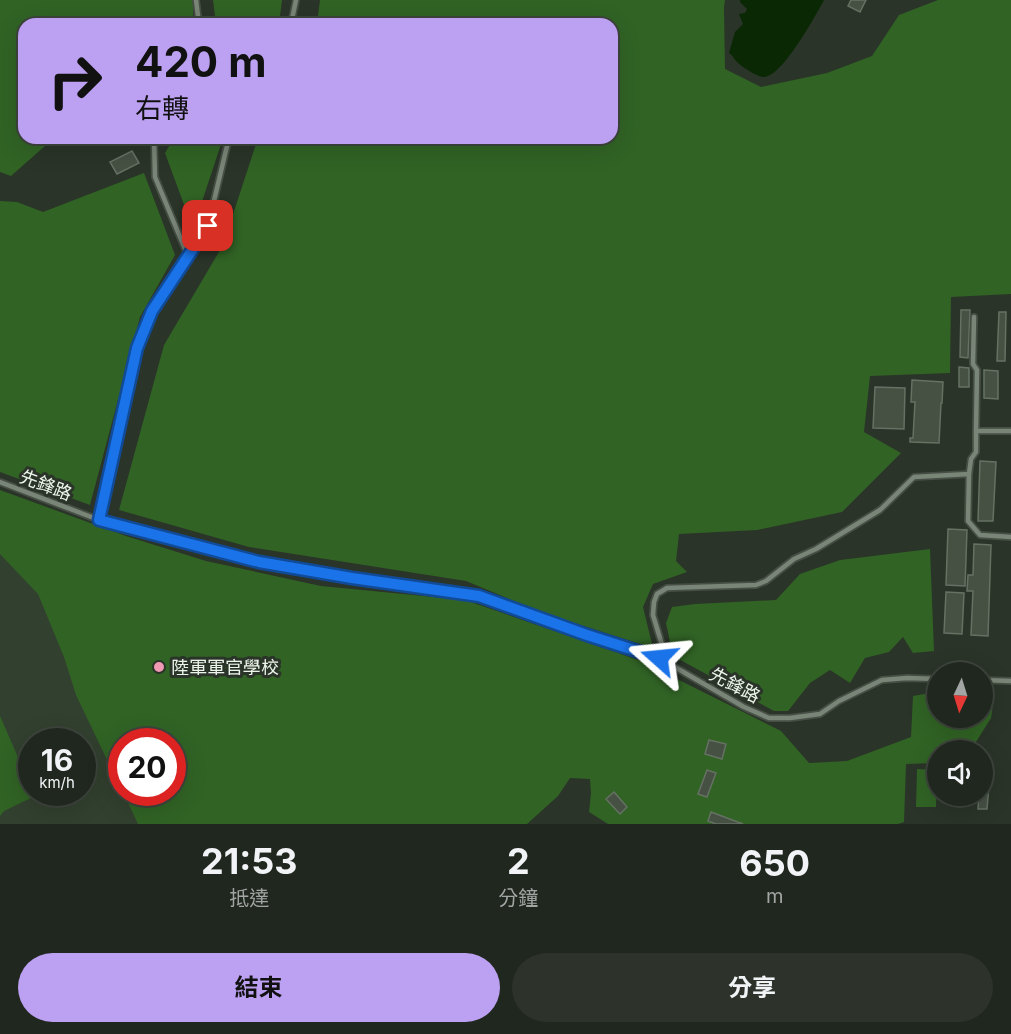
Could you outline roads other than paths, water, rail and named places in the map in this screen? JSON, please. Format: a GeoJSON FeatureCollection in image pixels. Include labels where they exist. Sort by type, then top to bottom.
{"type":"FeatureCollection","features":[{"type":"Feature","properties":{"kind":"lane"},"geometry":{"type":"LineString","coordinates":[[196,0],[198,18]]}},
{"type":"Feature","properties":{"kind":"lane"},"geometry":{"type":"LineString","coordinates":[[292,18],[296,0]]}},
{"type":"Feature","properties":{"kind":"lane"},"geometry":{"type":"LineString","coordinates":[[154,144],[154,177],[188,256]]}},
{"type":"Feature","properties":{"kind":"lane"},"geometry":{"type":"LineString","coordinates":[[99,520],[137,348],[152,311],[208,226],[229,144]]}},
{"type":"Feature","properties":{"kind":"lane"},"geometry":{"type":"LineString","coordinates":[[974,317],[973,364],[977,370],[976,452],[971,459],[969,474],[968,521],[980,535],[1011,537]]}},
{"type":"Feature","properties":{"kind":"lane"},"geometry":{"type":"LineString","coordinates":[[976,431],[1011,431]]}},
{"type":"Feature","properties":{"kind":"lane"},"geometry":{"type":"LineString","coordinates":[[659,658],[662,645],[653,615],[654,602],[657,594],[667,588],[756,585],[766,581],[794,559],[816,549],[880,510],[914,477],[969,474]]}},
{"type":"Feature","properties":{"kind":"lane","name":"先鋒路"},"geometry":{"type":"LineString","coordinates":[[0,482],[99,520],[259,562],[479,596],[659,658],[769,718],[820,714],[839,701],[882,681],[927,679]]}},
{"type":"Feature","properties":{"kind":"lane"},"geometry":{"type":"LineString","coordinates":[[993,680],[1011,681]]}},
{"type":"Feature","properties":{"kind":"place","name":"陸軍軍官學校"},"geometry":{"type":"Point","coordinates":[159,667]}}]}
